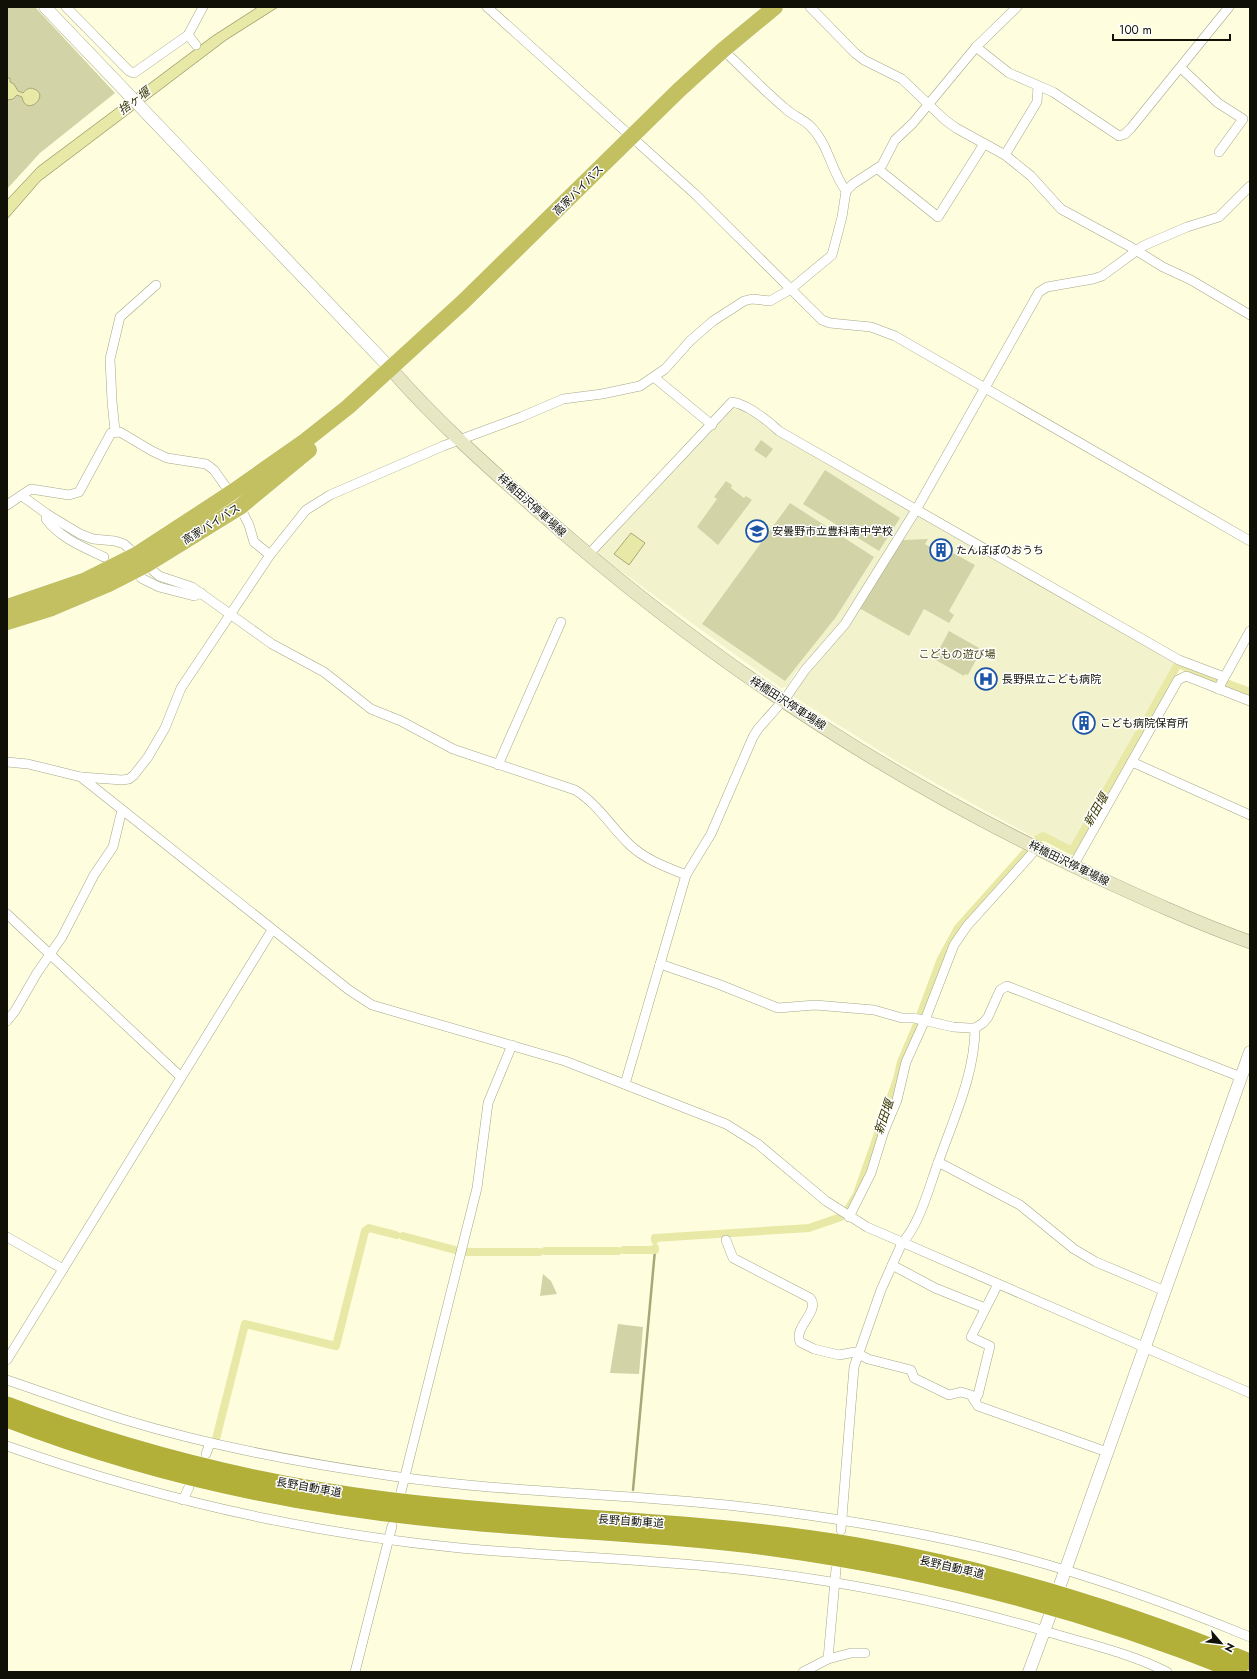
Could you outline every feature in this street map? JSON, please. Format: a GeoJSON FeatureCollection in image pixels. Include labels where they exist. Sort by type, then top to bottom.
{"type":"FeatureCollection","features":[{"type":"Feature","properties":{"kind":"highway","name":"高家バイパス"},"geometry":{"type":"LineString","coordinates":[[7,607],[86,580],[141,566],[231,493],[305,441],[348,408],[463,302],[632,136],[723,50],[775,7]]}},
{"type":"Feature","properties":{"kind":"highway","name":"高家バイパス"},"geometry":{"type":"LineString","coordinates":[[7,622],[60,605],[109,584],[240,507],[334,428],[352,411],[386,372]]}},
{"type":"Feature","properties":{"kind":"highway","name":"長野自動車道"},"geometry":{"type":"LineString","coordinates":[[7,1405],[116,1442],[189,1462],[305,1487],[382,1500],[438,1506],[690,1526],[775,1535],[856,1546],[953,1566],[1066,1596],[1117,1612],[1250,1662]]}},
{"type":"Feature","properties":{"kind":"highway","name":"長野自動車道"},"geometry":{"type":"LineString","coordinates":[[7,1419],[113,1455],[185,1474],[301,1499],[435,1519],[687,1539],[772,1548],[856,1560],[949,1579],[1041,1603],[1110,1624],[1239,1672]]}},
{"type":"Feature","properties":{"kind":"main road","name":"梓橋田沢停車場線"},"geometry":{"type":"LineString","coordinates":[[386,372],[588,555],[692,636],[783,700],[905,777],[1037,848],[1073,866],[1176,912],[1250,942]]}},
{"type":"Feature","properties":{"kind":"street"},"geometry":{"type":"LineString","coordinates":[[45,7],[130,95],[386,372]]}},
{"type":"Feature","properties":{"kind":"street"},"geometry":{"type":"LineString","coordinates":[[66,7],[129,71],[134,73],[188,35],[203,7]]}},
{"type":"Feature","properties":{"kind":"street"},"geometry":{"type":"LineString","coordinates":[[487,7],[695,194],[822,320],[830,323],[871,327],[895,336],[1250,541]]}},
{"type":"Feature","properties":{"kind":"street"},"geometry":{"type":"LineString","coordinates":[[810,7],[855,53],[864,60],[902,80],[945,120],[1005,155],[1031,176],[1061,209],[1135,250],[1151,261],[1191,280],[1250,315]]}},
{"type":"Feature","properties":{"kind":"street"},"geometry":{"type":"LineString","coordinates":[[7,762],[28,764],[81,777],[122,780],[129,779],[148,757],[165,728],[181,688],[230,613],[270,555],[299,518],[316,502],[460,440],[521,418],[563,399],[624,390],[640,386],[655,378],[695,336],[713,321],[744,301],[752,299],[770,301],[791,289],[832,255],[842,216],[846,191],[853,184],[882,165],[895,140],[913,123],[976,47],[1017,7]]}},
{"type":"Feature","properties":{"kind":"street"},"geometry":{"type":"LineString","coordinates":[[976,47],[1010,73],[1068,100],[1119,136],[1125,134],[1131,128],[1181,68],[1227,8]]}},
{"type":"Feature","properties":{"kind":"street"},"geometry":{"type":"LineString","coordinates":[[188,35],[196,45]]}},
{"type":"Feature","properties":{"kind":"street"},"geometry":{"type":"LineString","coordinates":[[723,50],[787,110],[810,126],[826,146],[827,154],[840,183],[846,191]]}},
{"type":"Feature","properties":{"kind":"street"},"geometry":{"type":"LineString","coordinates":[[1181,68],[1218,103],[1242,119],[1219,152]]}},
{"type":"Feature","properties":{"kind":"street"},"geometry":{"type":"LineString","coordinates":[[1005,155],[1037,102],[1038,87]]}},
{"type":"Feature","properties":{"kind":"street"},"geometry":{"type":"LineString","coordinates":[[878,169],[938,217],[984,144]]}},
{"type":"Feature","properties":{"kind":"street"},"geometry":{"type":"LineString","coordinates":[[625,1084],[686,876],[711,834],[753,737],[805,670],[844,624],[916,510],[1042,289],[1102,276],[1135,250],[1187,227],[1219,217],[1250,186]]}},
{"type":"Feature","properties":{"kind":"street"},"geometry":{"type":"LineString","coordinates":[[115,431],[110,359],[120,317],[156,285]]}},
{"type":"Feature","properties":{"kind":"street"},"geometry":{"type":"LineString","coordinates":[[655,378],[712,425]]}},
{"type":"Feature","properties":{"kind":"street"},"geometry":{"type":"LineString","coordinates":[[588,555],[732,402],[740,403],[770,422],[780,431],[1179,660],[1224,677]]}},
{"type":"Feature","properties":{"kind":"street"},"geometry":{"type":"LineString","coordinates":[[7,505],[31,489],[69,495],[80,492],[111,433],[115,431],[120,432],[167,458],[206,464],[214,470],[240,507],[249,525],[254,542],[270,555]]}},
{"type":"Feature","properties":{"kind":"street"},"geometry":{"type":"LineString","coordinates":[[22,496],[47,514],[88,538],[115,541],[124,544],[159,587],[194,596],[201,593]]}},
{"type":"Feature","properties":{"kind":"street"},"geometry":{"type":"LineString","coordinates":[[47,514],[46,519],[52,527],[65,537],[104,557]]}},
{"type":"Feature","properties":{"kind":"street"},"geometry":{"type":"LineString","coordinates":[[141,566],[158,576],[192,587],[272,644],[324,672],[371,709],[401,721],[453,749],[575,790],[587,797],[630,846],[649,860],[686,876]]}},
{"type":"Feature","properties":{"kind":"street"},"geometry":{"type":"LineString","coordinates":[[498,765],[561,622]]}},
{"type":"Feature","properties":{"kind":"street"},"geometry":{"type":"LineString","coordinates":[[1218,689],[1250,631]]}},
{"type":"Feature","properties":{"kind":"street"},"geometry":{"type":"LineString","coordinates":[[1073,866],[1178,680],[1186,676],[1250,702]]}},
{"type":"Feature","properties":{"kind":"street"},"geometry":{"type":"LineString","coordinates":[[1132,762],[1250,815]]}},
{"type":"Feature","properties":{"kind":"street"},"geometry":{"type":"LineString","coordinates":[[81,777],[272,930],[349,990],[372,1005],[388,1011],[565,1061],[726,1124],[743,1134],[772,1155],[826,1202],[849,1217],[902,1243],[1250,1393]]}},
{"type":"Feature","properties":{"kind":"street"},"geometry":{"type":"LineString","coordinates":[[7,1021],[15,1011],[37,973],[70,924],[94,875],[114,847],[122,810]]}},
{"type":"Feature","properties":{"kind":"street"},"geometry":{"type":"LineString","coordinates":[[849,1217],[871,1173],[884,1131],[897,1100],[906,1062],[925,1020],[949,954],[959,936],[1037,848]]}},
{"type":"Feature","properties":{"kind":"street"},"geometry":{"type":"LineString","coordinates":[[7,914],[181,1077]]}},
{"type":"Feature","properties":{"kind":"street"},"geometry":{"type":"LineString","coordinates":[[7,1360],[272,930]]}},
{"type":"Feature","properties":{"kind":"street"},"geometry":{"type":"LineString","coordinates":[[660,964],[718,984],[778,1008],[815,1005],[874,1010],[902,1018],[925,1020],[953,1027],[975,1028],[988,1017],[1000,990],[1007,986],[1241,1077]]}},
{"type":"Feature","properties":{"kind":"street"},"geometry":{"type":"LineString","coordinates":[[841,1530],[854,1367],[869,1323],[892,1265],[924,1202],[966,1080],[975,1037],[975,1028]]}},
{"type":"Feature","properties":{"kind":"street"},"geometry":{"type":"LineString","coordinates":[[401,1492],[403,1478],[477,1188],[488,1103],[512,1045]]}},
{"type":"Feature","properties":{"kind":"street"},"geometry":{"type":"LineString","coordinates":[[1060,1585],[1250,1052]]}},
{"type":"Feature","properties":{"kind":"street"},"geometry":{"type":"LineString","coordinates":[[938,1162],[1020,1205],[1074,1249],[1096,1262],[1165,1291]]}},
{"type":"Feature","properties":{"kind":"street"},"geometry":{"type":"LineString","coordinates":[[7,1237],[63,1269]]}},
{"type":"Feature","properties":{"kind":"street"},"geometry":{"type":"LineString","coordinates":[[726,1240],[734,1258],[810,1298],[813,1302],[813,1306],[799,1333],[800,1342],[814,1349],[839,1355],[855,1352],[868,1359],[910,1370],[914,1378],[948,1395],[960,1392],[971,1395],[975,1399],[978,1406],[1107,1452]]}},
{"type":"Feature","properties":{"kind":"street"},"geometry":{"type":"LineString","coordinates":[[892,1265],[935,1288],[985,1308]]}},
{"type":"Feature","properties":{"kind":"street"},"geometry":{"type":"LineString","coordinates":[[975,1399],[978,1395],[990,1346],[971,1337],[998,1284]]}},
{"type":"Feature","properties":{"kind":"street"},"geometry":{"type":"LineString","coordinates":[[7,1380],[124,1419],[210,1442],[263,1454],[403,1478],[506,1488],[697,1502],[841,1520],[959,1542],[1065,1570],[1166,1604],[1250,1637]]}},
{"type":"Feature","properties":{"kind":"street"},"geometry":{"type":"LineString","coordinates":[[206,1454],[210,1442]]}},
{"type":"Feature","properties":{"kind":"street"},"geometry":{"type":"LineString","coordinates":[[7,1446],[91,1475],[183,1500],[256,1517],[388,1540],[467,1548],[727,1568],[835,1583],[938,1604],[1028,1625],[1126,1655],[1167,1672]]}},
{"type":"Feature","properties":{"kind":"street"},"geometry":{"type":"LineString","coordinates":[[183,1500],[189,1486]]}},
{"type":"Feature","properties":{"kind":"street"},"geometry":{"type":"LineString","coordinates":[[355,1672],[392,1526]]}},
{"type":"Feature","properties":{"kind":"street"},"geometry":{"type":"LineString","coordinates":[[828,1659],[836,1569]]}},
{"type":"Feature","properties":{"kind":"street"},"geometry":{"type":"LineString","coordinates":[[1029,1672],[1050,1615]]}},
{"type":"Feature","properties":{"kind":"street"},"geometry":{"type":"LineString","coordinates":[[802,1672],[828,1659],[851,1653],[865,1653]]}},
{"type":"Feature","properties":{"kind":"shaded area","name":"安曇野市立豊科南中学校"},"geometry":{"type":"Polygon","coordinates":[[[737,407],[910,509],[911,513],[841,624],[795,673],[787,687],[781,688],[599,555],[598,550],[732,409],[737,407]]]}},
{"type":"Feature","properties":{"kind":"shaded area","name":"長野県立こども病院"},"geometry":{"type":"Polygon","coordinates":[[[917,515],[1177,662],[1070,848],[1041,834],[1035,838],[899,763],[791,695],[917,515]]]}},
{"type":"Feature","properties":{"kind":"green space"},"geometry":{"type":"Polygon","coordinates":[[[7,7],[35,7],[115,93],[40,153],[7,189],[7,7]]]}},
{"type":"Feature","properties":{"kind":"green space"},"geometry":{"type":"Polygon","coordinates":[[[761,440],[773,449],[766,458],[754,450],[761,440]]]}},
{"type":"Feature","properties":{"kind":"green space"},"geometry":{"type":"Polygon","coordinates":[[[825,470],[900,518],[879,551],[803,504],[825,470]]]}},
{"type":"Feature","properties":{"kind":"green space"},"geometry":{"type":"Polygon","coordinates":[[[726,481],[732,485],[731,488],[744,498],[746,496],[752,500],[718,545],[697,527],[717,499],[714,497],[726,481]]]}},
{"type":"Feature","properties":{"kind":"green space"},"geometry":{"type":"Polygon","coordinates":[[[790,503],[874,557],[836,617],[785,681],[702,624],[790,503]]]}},
{"type":"Feature","properties":{"kind":"green space"},"geometry":{"type":"Polygon","coordinates":[[[928,539],[925,544],[930,547],[928,551],[947,562],[953,553],[975,565],[949,611],[954,615],[949,623],[924,609],[909,636],[859,608],[902,540],[928,539]]]}},
{"type":"Feature","properties":{"kind":"green space","name":"こどもの遊び場"},"geometry":{"type":"Polygon","coordinates":[[[949,631],[979,648],[978,650],[980,652],[968,675],[965,674],[964,676],[934,659],[949,631]]]}},
{"type":"Feature","properties":{"kind":"green space"},"geometry":{"type":"Polygon","coordinates":[[[543,1274],[551,1281],[557,1294],[540,1296],[543,1274]]]}},
{"type":"Feature","properties":{"kind":"green space"},"geometry":{"type":"Polygon","coordinates":[[[618,1324],[643,1327],[639,1374],[610,1373],[618,1324]]]}},
{"type":"Feature","properties":{"kind":"water","name":"捨ヶ堰"},"geometry":{"type":"Polygon","coordinates":[[[258,7],[278,7],[226,40],[40,181],[7,219],[7,200],[38,167],[213,36],[258,7]]]}},
{"type":"Feature","properties":{"kind":"water"},"geometry":{"type":"Polygon","coordinates":[[[7,78],[10,78],[10,82],[14,84],[18,91],[23,93],[27,89],[31,88],[39,92],[39,100],[32,105],[28,105],[24,103],[22,97],[17,95],[13,99],[7,100],[7,78]]]}},
{"type":"Feature","properties":{"kind":"water"},"geometry":{"type":"Polygon","coordinates":[[[631,533],[645,543],[629,565],[614,554],[631,533]]]}},
{"type":"Feature","properties":{"kind":"waterway","name":"新田堰"},"geometry":{"type":"LineString","coordinates":[[1141,730],[1178,664],[1218,680]]}},
{"type":"Feature","properties":{"kind":"waterway","name":"新田堰"},"geometry":{"type":"LineString","coordinates":[[1226,683],[1250,692]]}},
{"type":"Feature","properties":{"kind":"waterway","name":"新田堰"},"geometry":{"type":"LineString","coordinates":[[1038,839],[1043,836],[1072,851],[1138,735]]}},
{"type":"Feature","properties":{"kind":"waterway","name":"新田堰"},"geometry":{"type":"LineString","coordinates":[[921,1013],[941,959],[958,928],[1025,853]]}},
{"type":"Feature","properties":{"kind":"waterway","name":"新田堰"},"geometry":{"type":"LineString","coordinates":[[847,1211],[857,1194],[897,1079],[901,1062],[918,1022]]}},
{"type":"Feature","properties":{"kind":"waterway","name":"新田堰"},"geometry":{"type":"LineString","coordinates":[[655,1240],[655,1238],[809,1228],[841,1217]]}},
{"type":"Feature","properties":{"kind":"waterway"},"geometry":{"type":"LineString","coordinates":[[216,1439],[245,1324],[336,1346],[365,1231],[369,1228],[396,1235]]}},
{"type":"Feature","properties":{"kind":"waterway"},"geometry":{"type":"LineString","coordinates":[[403,1236],[455,1250]]}},
{"type":"Feature","properties":{"kind":"waterway"},"geometry":{"type":"LineString","coordinates":[[624,1250],[655,1250],[655,1248]]}},
{"type":"Feature","properties":{"kind":"waterway"},"geometry":{"type":"LineString","coordinates":[[633,1490],[655,1250]]}},
{"type":"Feature","properties":{"kind":"waterway"},"geometry":{"type":"LineString","coordinates":[[545,1251],[618,1251]]}},
{"type":"Feature","properties":{"kind":"waterway"},"geometry":{"type":"LineString","coordinates":[[466,1252],[539,1252]]}},
{"type":"Feature","properties":{"kind":"place","name":"安曇野市立豊科南中学校"},"geometry":{"type":"Point","coordinates":[757,531]}},
{"type":"Feature","properties":{"kind":"place","name":"たんぽぽのおうち"},"geometry":{"type":"Point","coordinates":[941,550]}},
{"type":"Feature","properties":{"kind":"place","name":"長野県立こども病院"},"geometry":{"type":"Point","coordinates":[986,679]}},
{"type":"Feature","properties":{"kind":"place","name":"こども病院保育所"},"geometry":{"type":"Point","coordinates":[1084,723]}}]}
